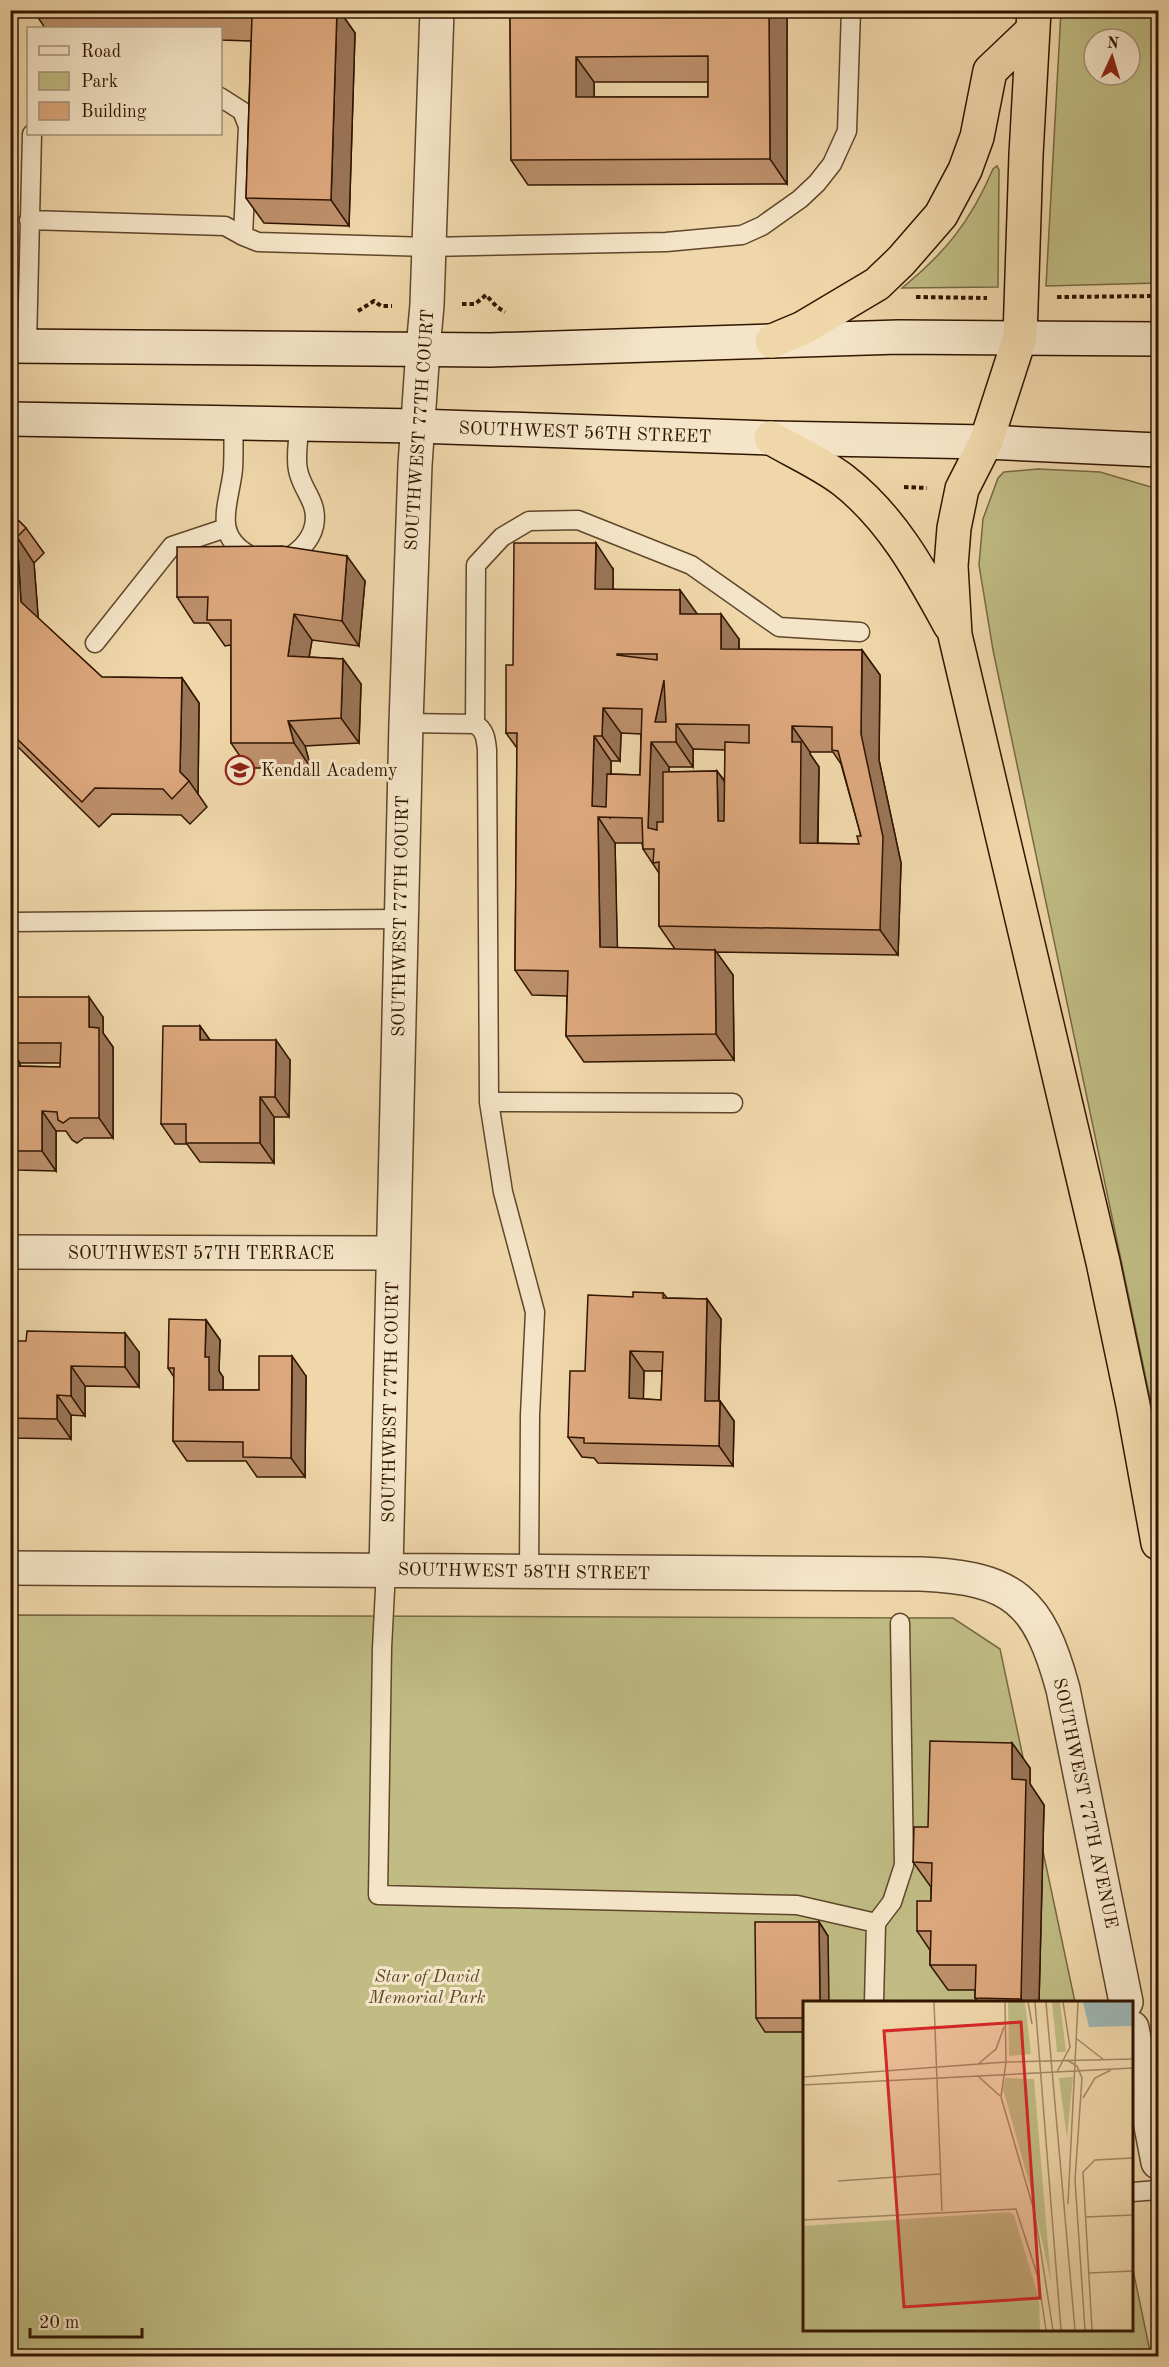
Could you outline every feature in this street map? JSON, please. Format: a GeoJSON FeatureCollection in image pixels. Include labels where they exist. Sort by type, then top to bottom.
{"type":"FeatureCollection","features":[{"type":"Feature","properties":{"kind":"highway"},"geometry":{"type":"LineString","coordinates":[[1034,20],[1026,155],[1020,337],[986,442],[962,489],[954,528],[951,566],[955,634],[1103,1262],[1133,1405],[1158,1543]]}},
{"type":"Feature","properties":{"kind":"highway"},"geometry":{"type":"LineString","coordinates":[[772,341],[803,328],[877,284],[901,261],[941,215],[965,170],[977,137],[990,71],[1034,20]]}},
{"type":"Feature","properties":{"kind":"highway"},"geometry":{"type":"LineString","coordinates":[[771,438],[843,480],[891,528],[915,561],[955,634]]}},
{"type":"Feature","properties":{"kind":"street","name":"SOUTHWEST 77TH COURT"},"geometry":{"type":"LineString","coordinates":[[386,1570],[406,723],[417,426],[429,247],[437,10]]}},
{"type":"Feature","properties":{"kind":"street"},"geometry":{"type":"LineString","coordinates":[[19,345],[490,350],[772,341],[1020,337],[1158,339]]}},
{"type":"Feature","properties":{"kind":"street","name":"SOUTHWEST 56TH STREET"},"geometry":{"type":"LineString","coordinates":[[10,419],[417,426],[771,438],[986,442],[1158,450]]}},
{"type":"Feature","properties":{"kind":"street","name":"SOUTHWEST 57TH TERRACE"},"geometry":{"type":"LineString","coordinates":[[10,1252],[392,1253]]}},
{"type":"Feature","properties":{"kind":"street","name":"SOUTHWEST 58TH STREET"},"geometry":{"type":"LineString","coordinates":[[10,1568],[944,1575],[993,1586],[1015,1597],[1029,1610]]}},
{"type":"Feature","properties":{"kind":"street","name":"SOUTHWEST 77TH AVENUE"},"geometry":{"type":"LineString","coordinates":[[1029,1610],[1041,1627],[1049,1645],[1064,1689],[1126,2001]]}},
{"type":"Feature","properties":{"kind":"street"},"geometry":{"type":"LineString","coordinates":[[1133,2038],[1158,2162]]}},
{"type":"Feature","properties":{"kind":"lane"},"geometry":{"type":"LineString","coordinates":[[29,220],[225,226],[258,242],[429,247],[676,242],[742,235],[762,226],[800,199],[817,183],[841,148],[847,131],[851,10]]}},
{"type":"Feature","properties":{"kind":"lane"},"geometry":{"type":"LineString","coordinates":[[222,98],[242,111],[248,126],[243,236]]}},
{"type":"Feature","properties":{"kind":"lane"},"geometry":{"type":"LineString","coordinates":[[19,345],[29,220],[32,135]]}},
{"type":"Feature","properties":{"kind":"lane"},"geometry":{"type":"LineString","coordinates":[[234,423],[233,470],[224,514],[226,528],[233,542],[243,552],[262,560],[284,559],[297,552],[307,541],[314,527],[315,512],[311,497],[298,471],[299,424]]}},
{"type":"Feature","properties":{"kind":"lane"},"geometry":{"type":"LineString","coordinates":[[475,724],[476,565],[502,537],[529,521],[578,520],[692,565],[779,627],[860,632]]}},
{"type":"Feature","properties":{"kind":"lane"},"geometry":{"type":"LineString","coordinates":[[95,643],[172,546],[226,528]]}},
{"type":"Feature","properties":{"kind":"lane"},"geometry":{"type":"LineString","coordinates":[[406,723],[475,724],[481,727],[485,736],[487,750],[489,1102],[503,1192],[535,1312],[530,1416],[529,1572]]}},
{"type":"Feature","properties":{"kind":"lane"},"geometry":{"type":"LineString","coordinates":[[10,922],[400,919]]}},
{"type":"Feature","properties":{"kind":"lane"},"geometry":{"type":"LineString","coordinates":[[489,1102],[733,1103]]}},
{"type":"Feature","properties":{"kind":"lane"},"geometry":{"type":"LineString","coordinates":[[386,1570],[382,1659],[378,1895],[797,1905],[876,1923]]}},
{"type":"Feature","properties":{"kind":"lane"},"geometry":{"type":"LineString","coordinates":[[874,2001],[876,1923],[892,1902],[904,1865],[900,1623]]}},
{"type":"Feature","properties":{"kind":"lane"},"geometry":{"type":"LineString","coordinates":[[1133,2192],[1158,2190]]}},
{"type":"Feature","properties":{"kind":"path"},"geometry":{"type":"LineString","coordinates":[[911,296],[998,299]]}},
{"type":"Feature","properties":{"kind":"path"},"geometry":{"type":"LineString","coordinates":[[1046,298],[1158,296]]}},
{"type":"Feature","properties":{"kind":"path"},"geometry":{"type":"LineString","coordinates":[[894,486],[936,489]]}},
{"type":"Feature","properties":{"kind":"green space"},"geometry":{"type":"Polygon","coordinates":[[[1061,11],[1158,11],[1158,283],[1046,286],[1061,11]]]}},
{"type":"Feature","properties":{"kind":"green space"},"geometry":{"type":"Polygon","coordinates":[[[997,166],[999,170],[998,287],[902,288],[944,249],[955,235],[976,205],[993,169],[997,166]]]}},
{"type":"Feature","properties":{"kind":"green space"},"geometry":{"type":"Polygon","coordinates":[[[1038,469],[1100,472],[1158,489],[1158,1436],[993,650],[979,565],[983,519],[998,478],[1004,472],[1038,469]]]}},
{"type":"Feature","properties":{"kind":"green space","name":"Star of David Memorial Park"},"geometry":{"type":"Polygon","coordinates":[[[11,1615],[953,1618],[1000,1649],[1075,2001],[803,2001],[803,2331],[1133,2331],[1133,2270],[1151,2356],[11,2356],[11,1615]]]}},
{"type":"Feature","properties":{"kind":"building"},"geometry":{"type":"Polygon","coordinates":[[[76,10],[337,10],[331,200],[246,198],[252,16],[76,10]]]}},
{"type":"Feature","properties":{"kind":"building"},"geometry":{"type":"Polygon","coordinates":[[[510,10],[769,10],[770,159],[511,160],[510,10]],[[708,56],[576,57],[576,97],[708,97],[708,56]]]}},
{"type":"Feature","properties":{"kind":"building"},"geometry":{"type":"Polygon","coordinates":[[[10,512],[26,528],[17,537],[21,602],[102,677],[182,678],[180,772],[189,781],[172,799],[163,789],[95,788],[82,802],[10,732],[10,512]]]}},
{"type":"Feature","properties":{"kind":"building"},"geometry":{"type":"Polygon","coordinates":[[[514,543],[596,543],[595,589],[680,590],[680,614],[721,614],[721,649],[862,650],[861,734],[883,837],[880,930],[659,926],[659,862],[653,863],[654,849],[643,849],[642,818],[598,817],[600,947],[715,950],[716,1034],[566,1036],[568,971],[515,970],[517,733],[506,733],[506,665],[513,665],[514,543]],[[657,654],[617,655],[657,660],[657,654]],[[664,680],[655,722],[666,722],[664,680]],[[603,708],[602,736],[594,736],[592,806],[606,807],[607,774],[640,775],[642,709],[603,708]],[[676,724],[676,742],[651,742],[648,828],[657,830],[657,822],[663,822],[663,772],[717,771],[718,821],[724,821],[725,742],[749,743],[749,725],[676,724]],[[792,726],[792,742],[801,742],[800,843],[859,844],[857,836],[861,836],[838,751],[832,750],[832,727],[792,726]]]}},
{"type":"Feature","properties":{"kind":"building"},"geometry":{"type":"Polygon","coordinates":[[[282,546],[347,556],[342,621],[294,614],[288,656],[343,659],[341,718],[288,721],[294,743],[231,743],[231,620],[207,620],[208,597],[177,597],[177,547],[282,546]]]}},
{"type":"Feature","properties":{"kind":"building"},"geometry":{"type":"Polygon","coordinates":[[[10,997],[89,997],[89,1027],[99,1028],[99,1118],[70,1118],[63,1123],[58,1120],[57,1112],[42,1111],[42,1151],[10,1151],[10,1066],[60,1067],[61,1043],[10,1043],[10,997]]]}},
{"type":"Feature","properties":{"kind":"building"},"geometry":{"type":"Polygon","coordinates":[[[163,1026],[200,1026],[200,1040],[276,1040],[275,1097],[260,1097],[260,1143],[186,1143],[186,1124],[161,1124],[163,1026]]]}},
{"type":"Feature","properties":{"kind":"building"},"geometry":{"type":"Polygon","coordinates":[[[633,1292],[663,1293],[663,1298],[707,1299],[705,1401],[720,1401],[719,1446],[584,1443],[584,1438],[568,1437],[570,1371],[585,1371],[588,1295],[633,1297],[633,1292]],[[630,1351],[629,1398],[661,1400],[663,1352],[630,1351]]]}},
{"type":"Feature","properties":{"kind":"building"},"geometry":{"type":"Polygon","coordinates":[[[169,1319],[206,1320],[205,1357],[209,1357],[209,1390],[259,1390],[259,1356],[292,1356],[291,1458],[243,1457],[243,1442],[173,1441],[174,1368],[168,1368],[169,1319]]]}},
{"type":"Feature","properties":{"kind":"building"},"geometry":{"type":"Polygon","coordinates":[[[27,1331],[125,1333],[125,1367],[71,1366],[71,1396],[57,1395],[57,1419],[10,1418],[10,1341],[26,1341],[27,1331]]]}},
{"type":"Feature","properties":{"kind":"building"},"geometry":{"type":"Polygon","coordinates":[[[930,1741],[1012,1743],[1012,1779],[1026,1780],[1021,1999],[975,1998],[976,1965],[930,1965],[931,1931],[917,1931],[917,1901],[931,1901],[932,1863],[913,1862],[914,1827],[928,1827],[930,1741]]]}},
{"type":"Feature","properties":{"kind":"building"},"geometry":{"type":"Polygon","coordinates":[[[755,1922],[819,1922],[820,2001],[803,2001],[803,2018],[756,2018],[755,1922]]]}},
{"type":"Feature","properties":{"kind":"place","name":"Kendall Academy"},"geometry":{"type":"Point","coordinates":[240,770]}}]}
